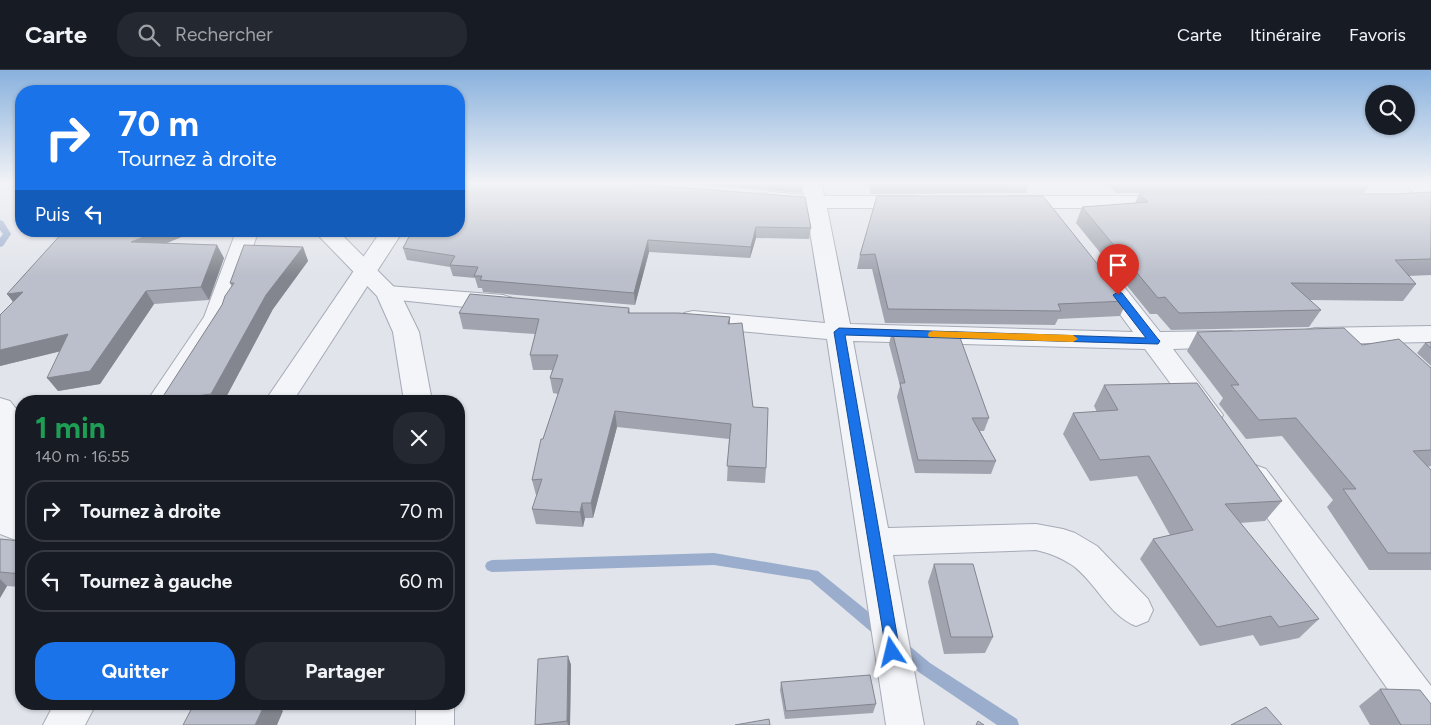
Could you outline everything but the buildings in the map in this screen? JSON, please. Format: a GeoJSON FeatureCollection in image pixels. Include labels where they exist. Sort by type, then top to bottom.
{"type":"FeatureCollection","features":[{"type":"Feature","properties":{"kind":"street"},"geometry":{"type":"LineString","coordinates":[[818,215],[905,725]]}},
{"type":"Feature","properties":{"kind":"street"},"geometry":{"type":"LineString","coordinates":[[1055,215],[1063,225]]}},
{"type":"Feature","properties":{"kind":"street"},"geometry":{"type":"LineString","coordinates":[[165,395],[216,318],[245,237]]}},
{"type":"Feature","properties":{"kind":"street"},"geometry":{"type":"LineString","coordinates":[[331,237],[388,293],[406,332],[417,395]]}},
{"type":"Feature","properties":{"kind":"street"},"geometry":{"type":"LineString","coordinates":[[283,395],[364,270],[388,237]]}},
{"type":"Feature","properties":{"kind":"street"},"geometry":{"type":"LineString","coordinates":[[1088,256],[1155,341],[1431,717]]}},
{"type":"Feature","properties":{"kind":"street"},"geometry":{"type":"LineString","coordinates":[[388,293],[525,305]]}},
{"type":"Feature","properties":{"kind":"street"},"geometry":{"type":"LineString","coordinates":[[672,318],[839,332],[1155,341],[1251,338]]}},
{"type":"Feature","properties":{"kind":"street"},"geometry":{"type":"LineString","coordinates":[[1377,334],[1404,358]]}},
{"type":"Feature","properties":{"kind":"street"},"geometry":{"type":"LineString","coordinates":[[1290,337],[1431,334]]}},
{"type":"Feature","properties":{"kind":"street"},"geometry":{"type":"LineString","coordinates":[[0,408],[13,425],[3,495],[3,522],[15,527]]}},
{"type":"Feature","properties":{"kind":"street"},"geometry":{"type":"LineString","coordinates":[[874,542],[1036,537],[1063,543],[1086,556],[1136,610]]}},
{"type":"Feature","properties":{"kind":"street"},"geometry":{"type":"LineString","coordinates":[[62,725],[73,710]]}},
{"type":"Feature","properties":{"kind":"street"},"geometry":{"type":"LineString","coordinates":[[435,710],[435,725]]}},
{"type":"Feature","properties":{"kind":"waterway"},"geometry":{"type":"LineString","coordinates":[[0,223],[7,234],[0,244]]}},
{"type":"Feature","properties":{"kind":"waterway"},"geometry":{"type":"LineString","coordinates":[[492,566],[714,559],[813,575],[881,631]]}},
{"type":"Feature","properties":{"kind":"waterway"},"geometry":{"type":"LineString","coordinates":[[901,648],[925,668],[1011,725]]}},
{"type":"Feature","properties":{"kind":"slow traffic"},"geometry":{"type":"LineString","coordinates":[[933,335],[1073,339]]}},
{"type":"Feature","properties":{"kind":"route"},"geometry":{"type":"LineString","coordinates":[[892,652],[839,332],[1155,341],[1118,295]]}}]}
